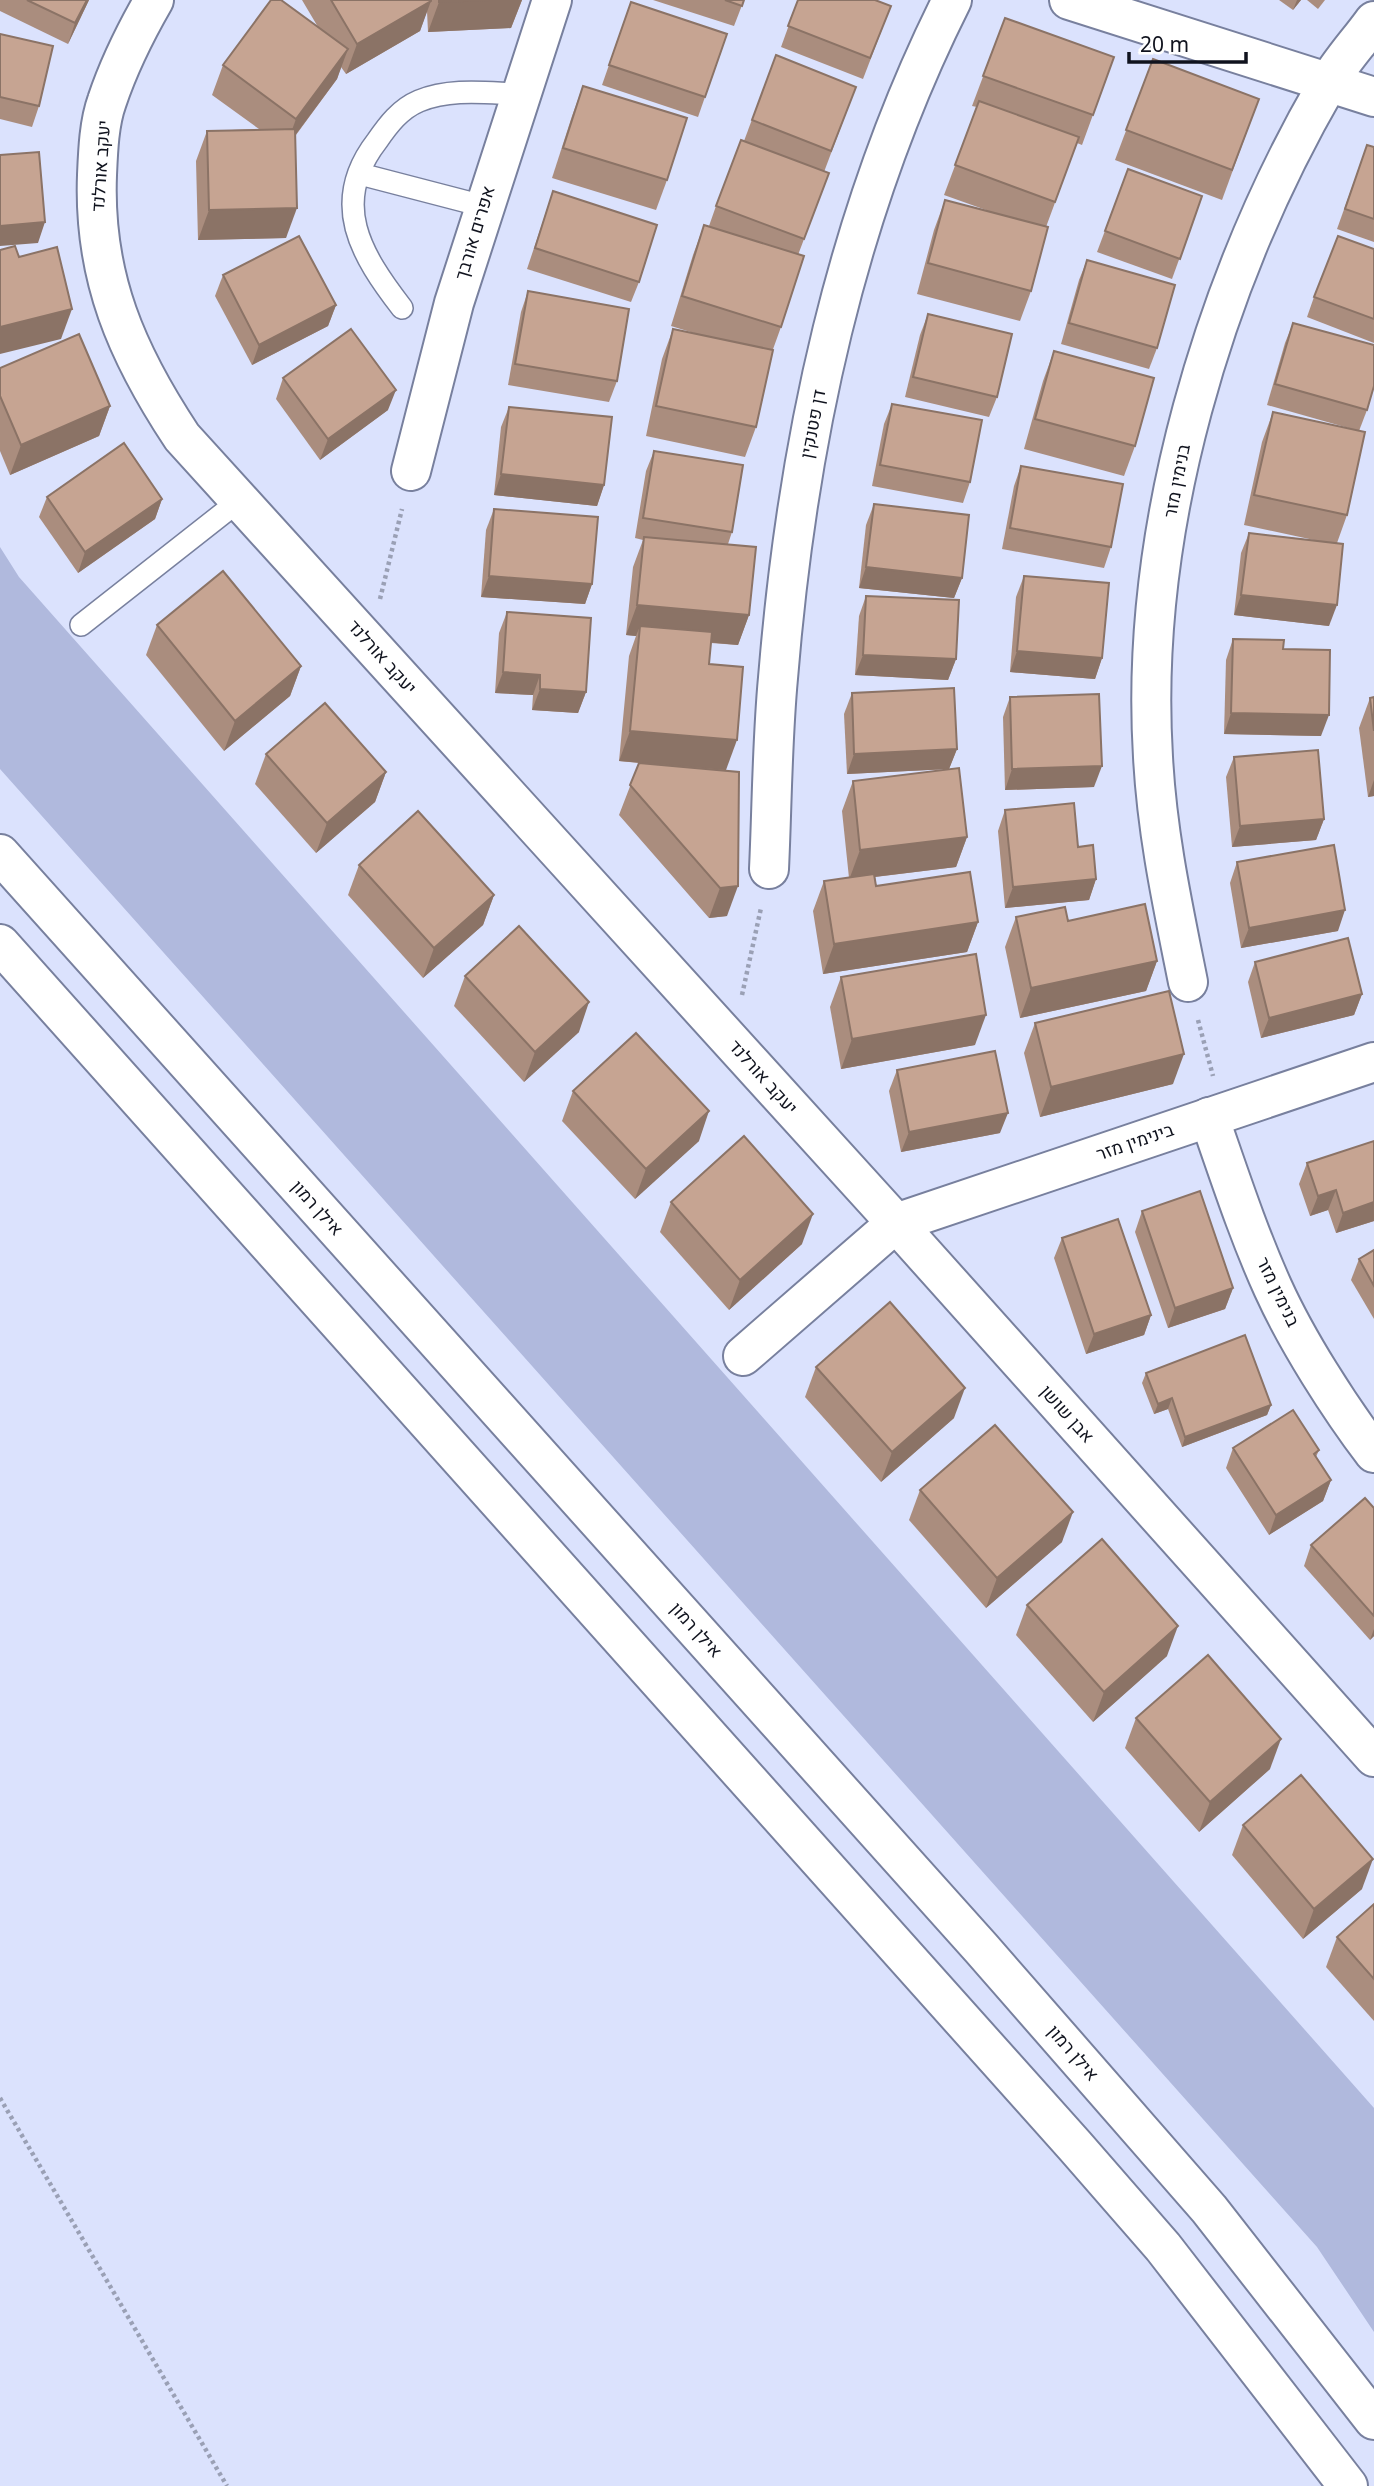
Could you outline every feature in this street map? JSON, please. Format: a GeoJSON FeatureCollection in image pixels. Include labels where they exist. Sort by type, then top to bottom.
{"type":"FeatureCollection","features":[{"type":"Feature","properties":{"kind":"street","name":"יעקב אורלנד"},"geometry":{"type":"LineString","coordinates":[[153,0],[127,48],[106,104],[96,203],[101,251],[110,295],[127,344],[149,387],[182,437],[896,1223]]}},
{"type":"Feature","properties":{"kind":"street","name":"אפרים אורבך"},"geometry":{"type":"LineString","coordinates":[[411,471],[443,341],[552,0]]}},
{"type":"Feature","properties":{"kind":"street","name":"דן פטנקין"},"geometry":{"type":"LineString","coordinates":[[769,869],[777,680],[790,561],[807,447],[842,284],[882,161],[930,45],[952,0]]}},
{"type":"Feature","properties":{"kind":"street"},"geometry":{"type":"LineString","coordinates":[[1069,0],[1374,97]]}},
{"type":"Feature","properties":{"kind":"street","name":"בנימין מזר"},"geometry":{"type":"LineString","coordinates":[[1188,982],[1162,853],[1152,756],[1153,669],[1160,573],[1187,428],[1220,316],[1266,201],[1328,82],[1374,21]]}},
{"type":"Feature","properties":{"kind":"street","name":"אילן רמון"},"geometry":{"type":"LineString","coordinates":[[0,854],[981,1948],[1209,2209],[1374,2420]]}},
{"type":"Feature","properties":{"kind":"street"},"geometry":{"type":"LineString","coordinates":[[0,944],[1084,2156],[1163,2247],[1348,2486]]}},
{"type":"Feature","properties":{"kind":"street","name":"בינימין מזר"},"geometry":{"type":"LineString","coordinates":[[896,1223],[1374,1062]]}},
{"type":"Feature","properties":{"kind":"street","name":"בנימין מזר"},"geometry":{"type":"LineString","coordinates":[[1216,1114],[1244,1217],[1274,1290],[1349,1420],[1374,1453]]}},
{"type":"Feature","properties":{"kind":"street"},"geometry":{"type":"LineString","coordinates":[[743,1356],[896,1223]]}},
{"type":"Feature","properties":{"kind":"street","name":"אבן שושן"},"geometry":{"type":"LineString","coordinates":[[896,1223],[1374,1757]]}},
{"type":"Feature","properties":{"kind":"lane"},"geometry":{"type":"LineString","coordinates":[[402,308],[377,275],[357,240],[351,198],[367,153],[394,118],[417,102],[449,92],[520,94]]}},
{"type":"Feature","properties":{"kind":"lane"},"geometry":{"type":"LineString","coordinates":[[360,174],[484,206]]}},
{"type":"Feature","properties":{"kind":"lane"},"geometry":{"type":"LineString","coordinates":[[81,625],[240,500]]}},
{"type":"Feature","properties":{"kind":"path"},"geometry":{"type":"LineString","coordinates":[[370,644],[411,471]]}},
{"type":"Feature","properties":{"kind":"path"},"geometry":{"type":"LineString","coordinates":[[731,1042],[769,869]]}},
{"type":"Feature","properties":{"kind":"path"},"geometry":{"type":"LineString","coordinates":[[1188,982],[1216,1114]]}},
{"type":"Feature","properties":{"kind":"path"},"geometry":{"type":"LineString","coordinates":[[0,2098],[227,2486]]}},
{"type":"Feature","properties":{"kind":"shaded area"},"geometry":{"type":"Polygon","coordinates":[[[0,547],[19,577],[1374,2108],[1374,2332],[1317,2247],[0,769],[0,547]]]}},
{"type":"Feature","properties":{"kind":"building"},"geometry":{"type":"Polygon","coordinates":[[[27,0],[87,0],[75,23],[27,0]]]}},
{"type":"Feature","properties":{"kind":"building"},"geometry":{"type":"Polygon","coordinates":[[[271,0],[281,0],[348,49],[296,119],[223,65],[271,0]]]}},
{"type":"Feature","properties":{"kind":"building"},"geometry":{"type":"Polygon","coordinates":[[[331,0],[431,0],[431,1],[357,44],[331,0]]]}},
{"type":"Feature","properties":{"kind":"building"},"geometry":{"type":"Polygon","coordinates":[[[439,0],[489,0],[439,2],[439,0]]]}},
{"type":"Feature","properties":{"kind":"building"},"geometry":{"type":"Polygon","coordinates":[[[725,0],[744,0],[742,6],[725,0]]]}},
{"type":"Feature","properties":{"kind":"building"},"geometry":{"type":"Polygon","coordinates":[[[798,0],[875,0],[891,6],[870,58],[788,26],[798,0]]]}},
{"type":"Feature","properties":{"kind":"building"},"geometry":{"type":"Polygon","coordinates":[[[631,2],[727,34],[705,97],[609,65],[631,2]]]}},
{"type":"Feature","properties":{"kind":"building"},"geometry":{"type":"Polygon","coordinates":[[[1005,18],[1114,57],[1093,115],[983,76],[1005,18]]]}},
{"type":"Feature","properties":{"kind":"building"},"geometry":{"type":"Polygon","coordinates":[[[0,34],[53,46],[39,106],[0,97],[0,34]]]}},
{"type":"Feature","properties":{"kind":"building"},"geometry":{"type":"Polygon","coordinates":[[[776,55],[856,87],[831,151],[752,120],[776,55]]]}},
{"type":"Feature","properties":{"kind":"building"},"geometry":{"type":"Polygon","coordinates":[[[1153,59],[1259,99],[1232,170],[1126,130],[1153,59]]]}},
{"type":"Feature","properties":{"kind":"building"},"geometry":{"type":"Polygon","coordinates":[[[583,86],[687,118],[667,180],[563,148],[583,86]]]}},
{"type":"Feature","properties":{"kind":"building"},"geometry":{"type":"Polygon","coordinates":[[[979,101],[1079,137],[1055,202],[955,165],[979,101]]]}},
{"type":"Feature","properties":{"kind":"building"},"geometry":{"type":"Polygon","coordinates":[[[295,129],[297,208],[209,210],[207,131],[295,129]]]}},
{"type":"Feature","properties":{"kind":"building"},"geometry":{"type":"Polygon","coordinates":[[[741,140],[829,173],[804,239],[716,206],[741,140]]]}},
{"type":"Feature","properties":{"kind":"building"},"geometry":{"type":"Polygon","coordinates":[[[1367,145],[1374,147],[1374,219],[1345,209],[1367,145]]]}},
{"type":"Feature","properties":{"kind":"building"},"geometry":{"type":"Polygon","coordinates":[[[39,152],[45,222],[0,226],[0,155],[39,152]]]}},
{"type":"Feature","properties":{"kind":"building"},"geometry":{"type":"Polygon","coordinates":[[[1128,169],[1202,196],[1180,259],[1105,231],[1128,169]]]}},
{"type":"Feature","properties":{"kind":"building"},"geometry":{"type":"Polygon","coordinates":[[[553,191],[657,225],[639,282],[535,248],[553,191]]]}},
{"type":"Feature","properties":{"kind":"building"},"geometry":{"type":"Polygon","coordinates":[[[945,200],[1048,227],[1031,291],[928,263],[945,200]]]}},
{"type":"Feature","properties":{"kind":"building"},"geometry":{"type":"Polygon","coordinates":[[[704,225],[804,256],[781,327],[682,296],[704,225]]]}},
{"type":"Feature","properties":{"kind":"building"},"geometry":{"type":"Polygon","coordinates":[[[299,236],[336,305],[259,345],[223,275],[299,236]]]}},
{"type":"Feature","properties":{"kind":"building"},"geometry":{"type":"Polygon","coordinates":[[[1338,236],[1374,249],[1374,319],[1314,297],[1338,236]]]}},
{"type":"Feature","properties":{"kind":"building"},"geometry":{"type":"Polygon","coordinates":[[[15,246],[19,257],[57,247],[72,309],[0,327],[0,250],[15,246]]]}},
{"type":"Feature","properties":{"kind":"building"},"geometry":{"type":"Polygon","coordinates":[[[1087,260],[1175,285],[1157,348],[1069,323],[1087,260]]]}},
{"type":"Feature","properties":{"kind":"building"},"geometry":{"type":"Polygon","coordinates":[[[528,291],[629,309],[617,381],[515,364],[528,291]]]}},
{"type":"Feature","properties":{"kind":"building"},"geometry":{"type":"Polygon","coordinates":[[[928,314],[1012,334],[997,397],[913,377],[928,314]]]}},
{"type":"Feature","properties":{"kind":"building"},"geometry":{"type":"Polygon","coordinates":[[[1293,323],[1374,345],[1374,386],[1367,410],[1275,384],[1293,323]]]}},
{"type":"Feature","properties":{"kind":"building"},"geometry":{"type":"Polygon","coordinates":[[[351,329],[396,390],[328,439],[283,378],[351,329]]]}},
{"type":"Feature","properties":{"kind":"building"},"geometry":{"type":"Polygon","coordinates":[[[673,329],[773,350],[756,427],[656,406],[673,329]]]}},
{"type":"Feature","properties":{"kind":"building"},"geometry":{"type":"Polygon","coordinates":[[[79,334],[110,406],[21,445],[0,396],[0,368],[79,334]]]}},
{"type":"Feature","properties":{"kind":"building"},"geometry":{"type":"Polygon","coordinates":[[[1054,351],[1154,378],[1135,446],[1035,419],[1054,351]]]}},
{"type":"Feature","properties":{"kind":"building"},"geometry":{"type":"Polygon","coordinates":[[[892,404],[982,420],[970,482],[880,465],[892,404]]]}},
{"type":"Feature","properties":{"kind":"building"},"geometry":{"type":"Polygon","coordinates":[[[509,407],[612,417],[604,485],[501,474],[509,407]]]}},
{"type":"Feature","properties":{"kind":"building"},"geometry":{"type":"Polygon","coordinates":[[[1273,412],[1365,432],[1347,515],[1254,495],[1273,412]]]}},
{"type":"Feature","properties":{"kind":"building"},"geometry":{"type":"Polygon","coordinates":[[[124,443],[162,499],[85,552],[47,497],[124,443]]]}},
{"type":"Feature","properties":{"kind":"building"},"geometry":{"type":"Polygon","coordinates":[[[654,451],[743,465],[732,532],[643,518],[654,451]]]}},
{"type":"Feature","properties":{"kind":"building"},"geometry":{"type":"Polygon","coordinates":[[[1021,466],[1123,484],[1111,547],[1010,528],[1021,466]]]}},
{"type":"Feature","properties":{"kind":"building"},"geometry":{"type":"Polygon","coordinates":[[[874,504],[969,515],[962,578],[866,567],[874,504]]]}},
{"type":"Feature","properties":{"kind":"building"},"geometry":{"type":"Polygon","coordinates":[[[494,509],[598,517],[592,584],[489,576],[494,509]]]}},
{"type":"Feature","properties":{"kind":"building"},"geometry":{"type":"Polygon","coordinates":[[[1249,533],[1343,544],[1337,605],[1241,595],[1249,533]]]}},
{"type":"Feature","properties":{"kind":"building"},"geometry":{"type":"Polygon","coordinates":[[[644,537],[756,547],[749,615],[637,605],[644,537]]]}},
{"type":"Feature","properties":{"kind":"building"},"geometry":{"type":"Polygon","coordinates":[[[223,571],[301,666],[235,721],[157,625],[223,571]]]}},
{"type":"Feature","properties":{"kind":"building"},"geometry":{"type":"Polygon","coordinates":[[[1024,576],[1109,583],[1102,658],[1017,651],[1024,576]]]}},
{"type":"Feature","properties":{"kind":"building"},"geometry":{"type":"Polygon","coordinates":[[[866,596],[959,600],[956,659],[863,655],[866,596]]]}},
{"type":"Feature","properties":{"kind":"building"},"geometry":{"type":"Polygon","coordinates":[[[507,612],[591,618],[586,692],[540,689],[540,675],[503,672],[507,612]]]}},
{"type":"Feature","properties":{"kind":"building"},"geometry":{"type":"Polygon","coordinates":[[[640,626],[712,632],[709,664],[743,667],[737,740],[630,731],[640,626]]]}},
{"type":"Feature","properties":{"kind":"building"},"geometry":{"type":"Polygon","coordinates":[[[1233,639],[1284,640],[1283,649],[1330,650],[1329,715],[1231,713],[1233,639]]]}},
{"type":"Feature","properties":{"kind":"building"},"geometry":{"type":"Polygon","coordinates":[[[954,688],[957,749],[854,754],[852,693],[954,688]]]}},
{"type":"Feature","properties":{"kind":"building"},"geometry":{"type":"Polygon","coordinates":[[[1099,694],[1102,766],[1012,769],[1010,697],[1099,694]]]}},
{"type":"Feature","properties":{"kind":"building"},"geometry":{"type":"Polygon","coordinates":[[[1374,697],[1374,731],[1370,698],[1374,697]]]}},
{"type":"Feature","properties":{"kind":"building"},"geometry":{"type":"Polygon","coordinates":[[[325,703],[386,772],[327,823],[266,754],[325,703]]]}},
{"type":"Feature","properties":{"kind":"building"},"geometry":{"type":"Polygon","coordinates":[[[1318,750],[1324,819],[1240,826],[1234,757],[1318,750]]]}},
{"type":"Feature","properties":{"kind":"building"},"geometry":{"type":"Polygon","coordinates":[[[639,763],[739,772],[738,886],[720,888],[630,785],[639,763]]]}},
{"type":"Feature","properties":{"kind":"building"},"geometry":{"type":"Polygon","coordinates":[[[959,768],[967,837],[860,850],[853,781],[959,768]]]}},
{"type":"Feature","properties":{"kind":"building"},"geometry":{"type":"Polygon","coordinates":[[[1074,803],[1078,847],[1093,845],[1096,879],[1013,887],[1005,810],[1074,803]]]}},
{"type":"Feature","properties":{"kind":"building"},"geometry":{"type":"Polygon","coordinates":[[[418,811],[494,895],[434,948],[359,865],[418,811]]]}},
{"type":"Feature","properties":{"kind":"building"},"geometry":{"type":"Polygon","coordinates":[[[1334,845],[1345,910],[1249,928],[1237,862],[1334,845]]]}},
{"type":"Feature","properties":{"kind":"building"},"geometry":{"type":"Polygon","coordinates":[[[970,872],[978,922],[834,944],[824,881],[874,874],[876,886],[970,872]]]}},
{"type":"Feature","properties":{"kind":"building"},"geometry":{"type":"Polygon","coordinates":[[[1145,904],[1157,961],[1031,988],[1016,917],[1065,907],[1068,921],[1145,904]]]}},
{"type":"Feature","properties":{"kind":"building"},"geometry":{"type":"Polygon","coordinates":[[[519,926],[589,1002],[535,1052],[465,976],[519,926]]]}},
{"type":"Feature","properties":{"kind":"building"},"geometry":{"type":"Polygon","coordinates":[[[1348,938],[1362,994],[1269,1018],[1255,962],[1348,938]]]}},
{"type":"Feature","properties":{"kind":"building"},"geometry":{"type":"Polygon","coordinates":[[[976,954],[986,1015],[852,1039],[841,977],[976,954]]]}},
{"type":"Feature","properties":{"kind":"building"},"geometry":{"type":"Polygon","coordinates":[[[1169,991],[1184,1054],[1051,1087],[1035,1023],[1169,991]]]}},
{"type":"Feature","properties":{"kind":"building"},"geometry":{"type":"Polygon","coordinates":[[[636,1033],[709,1111],[646,1169],[573,1091],[636,1033]]]}},
{"type":"Feature","properties":{"kind":"building"},"geometry":{"type":"Polygon","coordinates":[[[995,1051],[1008,1113],[909,1132],[897,1070],[995,1051]]]}},
{"type":"Feature","properties":{"kind":"building"},"geometry":{"type":"Polygon","coordinates":[[[744,1136],[813,1214],[740,1280],[671,1202],[744,1136]]]}},
{"type":"Feature","properties":{"kind":"building"},"geometry":{"type":"Polygon","coordinates":[[[1374,1141],[1374,1202],[1343,1213],[1336,1190],[1318,1196],[1307,1163],[1374,1141]]]}},
{"type":"Feature","properties":{"kind":"building"},"geometry":{"type":"Polygon","coordinates":[[[1200,1191],[1233,1288],[1175,1308],[1142,1211],[1200,1191]]]}},
{"type":"Feature","properties":{"kind":"building"},"geometry":{"type":"Polygon","coordinates":[[[1118,1219],[1151,1315],[1094,1334],[1062,1238],[1118,1219]]]}},
{"type":"Feature","properties":{"kind":"building"},"geometry":{"type":"Polygon","coordinates":[[[1374,1250],[1374,1286],[1359,1259],[1374,1250]]]}},
{"type":"Feature","properties":{"kind":"building"},"geometry":{"type":"Polygon","coordinates":[[[890,1302],[965,1388],[892,1452],[816,1367],[890,1302]]]}},
{"type":"Feature","properties":{"kind":"building"},"geometry":{"type":"Polygon","coordinates":[[[1245,1335],[1271,1405],[1185,1437],[1172,1398],[1158,1404],[1146,1373],[1245,1335]]]}},
{"type":"Feature","properties":{"kind":"building"},"geometry":{"type":"Polygon","coordinates":[[[1293,1410],[1319,1450],[1314,1454],[1331,1480],[1276,1515],[1233,1448],[1293,1410]]]}},
{"type":"Feature","properties":{"kind":"building"},"geometry":{"type":"Polygon","coordinates":[[[995,1425],[1073,1512],[997,1578],[920,1490],[995,1425]]]}},
{"type":"Feature","properties":{"kind":"building"},"geometry":{"type":"Polygon","coordinates":[[[1365,1498],[1374,1508],[1374,1616],[1311,1545],[1365,1498]]]}},
{"type":"Feature","properties":{"kind":"building"},"geometry":{"type":"Polygon","coordinates":[[[1102,1539],[1178,1626],[1104,1692],[1027,1605],[1102,1539]]]}},
{"type":"Feature","properties":{"kind":"building"},"geometry":{"type":"Polygon","coordinates":[[[1208,1655],[1281,1739],[1210,1802],[1136,1718],[1208,1655]]]}},
{"type":"Feature","properties":{"kind":"building"},"geometry":{"type":"Polygon","coordinates":[[[1301,1775],[1373,1859],[1314,1909],[1243,1825],[1301,1775]]]}},
{"type":"Feature","properties":{"kind":"building"},"geometry":{"type":"Polygon","coordinates":[[[1374,1904],[1374,1979],[1337,1937],[1374,1904]]]}}]}
